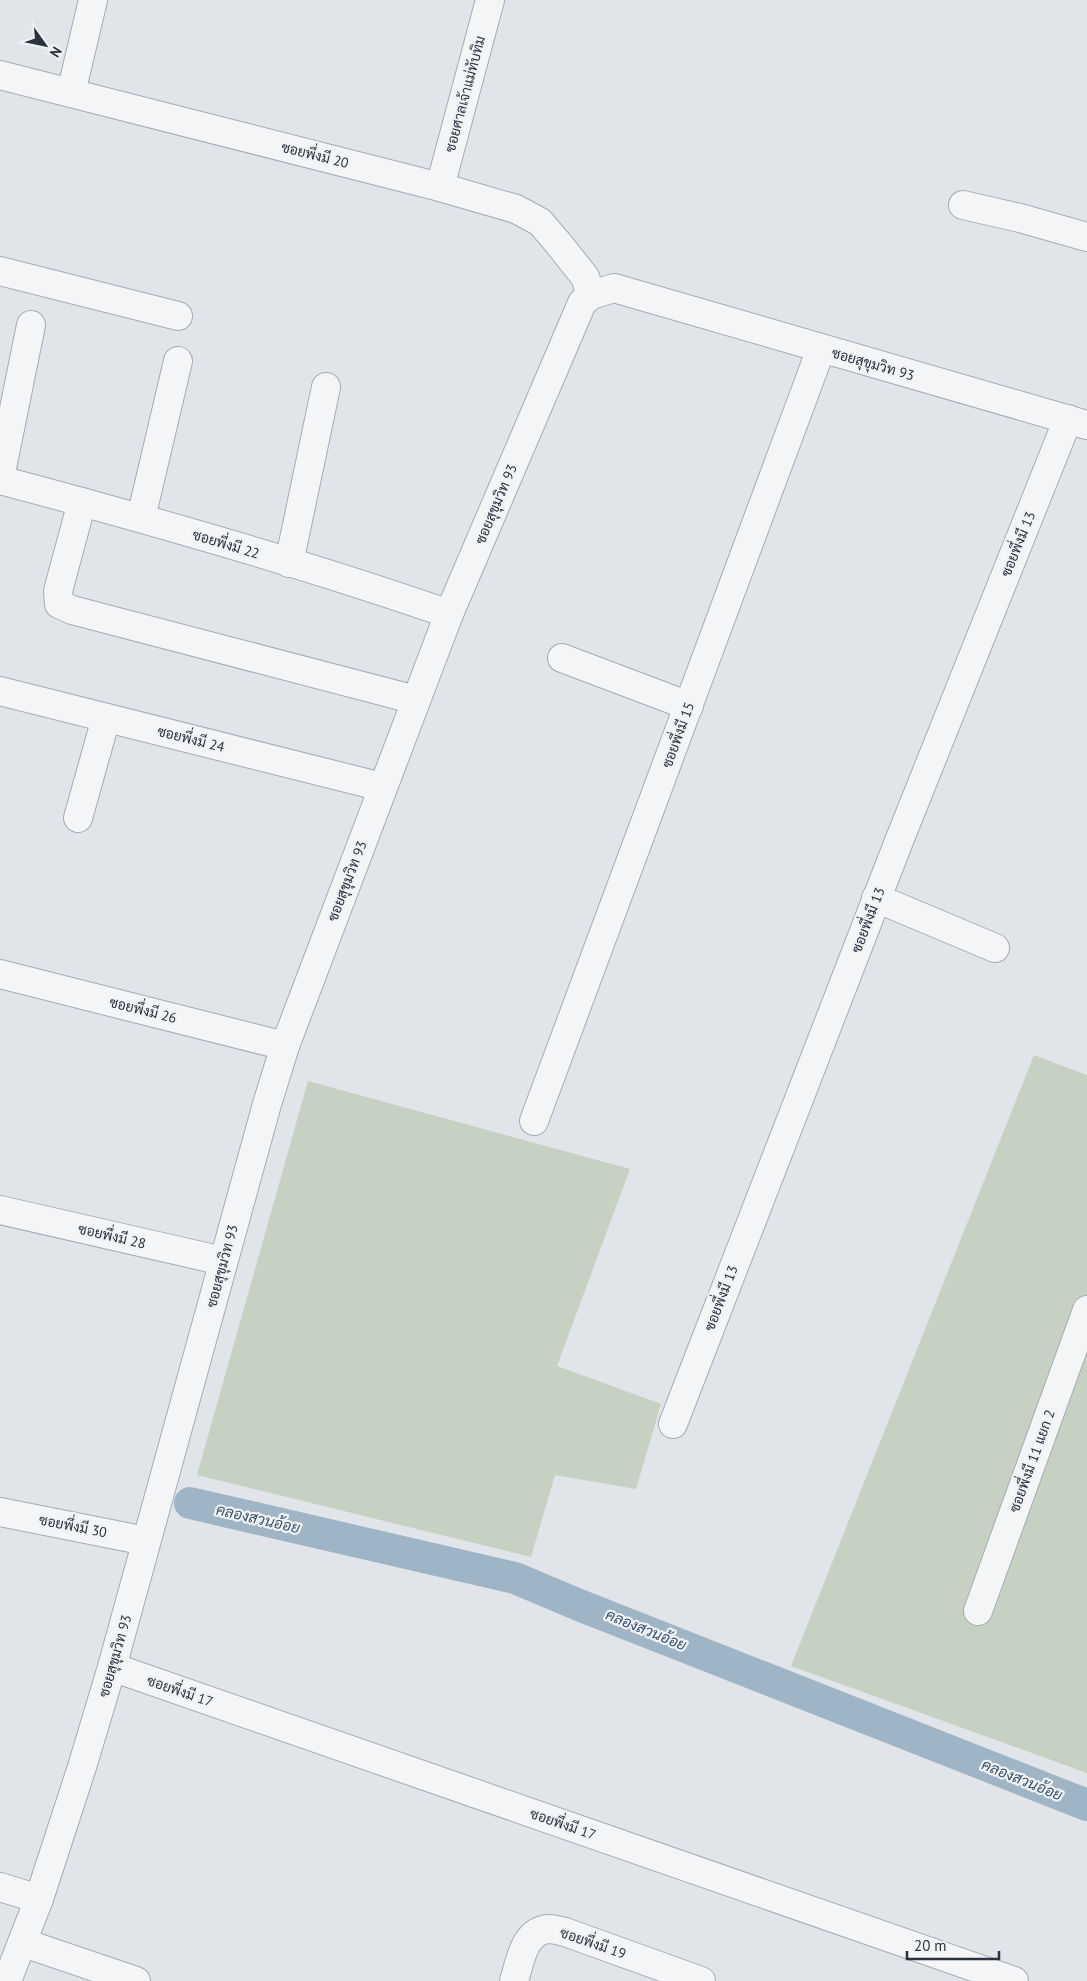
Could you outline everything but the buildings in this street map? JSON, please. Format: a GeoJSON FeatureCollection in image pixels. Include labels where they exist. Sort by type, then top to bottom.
{"type":"FeatureCollection","features":[{"type":"Feature","properties":{"kind":"street"},"geometry":{"type":"LineString","coordinates":[[71,93],[93,0]]}},
{"type":"Feature","properties":{"kind":"street","name":"ซอยศาลเจ้าแม่ทับทิม"},"geometry":{"type":"LineString","coordinates":[[440,187],[490,0]]}},
{"type":"Feature","properties":{"kind":"street","name":"ซอยพึ่งมี 20"},"geometry":{"type":"LineString","coordinates":[[0,75],[440,187],[516,209],[540,222],[585,277],[590,295]]}},
{"type":"Feature","properties":{"kind":"street"},"geometry":{"type":"LineString","coordinates":[[963,205],[1020,218],[1087,238]]}},
{"type":"Feature","properties":{"kind":"street"},"geometry":{"type":"LineString","coordinates":[[0,271],[178,316]]}},
{"type":"Feature","properties":{"kind":"street","name":"ซอยสุขุมวิท 93"},"geometry":{"type":"LineString","coordinates":[[7,1981],[24,1943],[39,1899],[112,1667],[267,1104],[285,1046],[449,614],[582,303],[590,295],[614,288],[1078,422]]}},
{"type":"Feature","properties":{"kind":"street"},"geometry":{"type":"LineString","coordinates":[[0,479],[31,325]]}},
{"type":"Feature","properties":{"kind":"street","name":"ซอยพึ่งมี 15"},"geometry":{"type":"LineString","coordinates":[[534,1121],[821,349]]}},
{"type":"Feature","properties":{"kind":"street"},"geometry":{"type":"LineString","coordinates":[[141,518],[178,361]]}},
{"type":"Feature","properties":{"kind":"street"},"geometry":{"type":"LineString","coordinates":[[289,563],[326,387]]}},
{"type":"Feature","properties":{"kind":"street","name":"ซอยพึ่งมี 13"},"geometry":{"type":"LineString","coordinates":[[673,1424],[876,898],[1078,422]]}},
{"type":"Feature","properties":{"kind":"street","name":"ซอยพึ่งมี 22"},"geometry":{"type":"LineString","coordinates":[[0,479],[141,518],[397,596],[449,614]]}},
{"type":"Feature","properties":{"kind":"street"},"geometry":{"type":"LineString","coordinates":[[82,502],[58,592],[59,604],[72,610],[416,700]]}},
{"type":"Feature","properties":{"kind":"street"},"geometry":{"type":"LineString","coordinates":[[562,658],[689,706]]}},
{"type":"Feature","properties":{"kind":"street","name":"ซอยพึ่งมี 24"},"geometry":{"type":"LineString","coordinates":[[1,694],[106,718],[382,787]]}},
{"type":"Feature","properties":{"kind":"street"},"geometry":{"type":"LineString","coordinates":[[78,818],[106,718]]}},
{"type":"Feature","properties":{"kind":"street"},"geometry":{"type":"LineString","coordinates":[[876,898],[995,948]]}},
{"type":"Feature","properties":{"kind":"street","name":"ซอยพึ่งมี 26"},"geometry":{"type":"LineString","coordinates":[[0,974],[285,1046]]}},
{"type":"Feature","properties":{"kind":"street","name":"ซอยพึ่งมี 28"},"geometry":{"type":"LineString","coordinates":[[0,1210],[223,1262]]}},
{"type":"Feature","properties":{"kind":"street","name":"ซอยพึ่งมี 11 แยก 2"},"geometry":{"type":"LineString","coordinates":[[978,1611],[1087,1310]]}},
{"type":"Feature","properties":{"kind":"street","name":"ซอยพึ่งมี 30"},"geometry":{"type":"LineString","coordinates":[[0,1512],[146,1541]]}},
{"type":"Feature","properties":{"kind":"street","name":"ซอยพึ่งมี 17"},"geometry":{"type":"LineString","coordinates":[[112,1667],[1014,1981]]}},
{"type":"Feature","properties":{"kind":"street"},"geometry":{"type":"LineString","coordinates":[[0,1887],[39,1899]]}},
{"type":"Feature","properties":{"kind":"street","name":"ซอยพึ่งมี 19"},"geometry":{"type":"LineString","coordinates":[[514,1981],[526,1942],[536,1933],[549,1929],[564,1932],[701,1981]]}},
{"type":"Feature","properties":{"kind":"street"},"geometry":{"type":"LineString","coordinates":[[24,1943],[136,1981]]}},
{"type":"Feature","properties":{"kind":"green space"},"geometry":{"type":"Polygon","coordinates":[[[1034,1055],[1087,1075],[1087,1773],[791,1666],[1034,1055]]]}},
{"type":"Feature","properties":{"kind":"green space"},"geometry":{"type":"Polygon","coordinates":[[[308,1081],[630,1169],[557,1366],[661,1404],[636,1489],[555,1475],[531,1557],[197,1475],[308,1081]]]}},
{"type":"Feature","properties":{"kind":"waterway","name":"คลองสวนอ้อย"},"geometry":{"type":"LineString","coordinates":[[190,1503],[515,1578],[1087,1805]]}}]}
